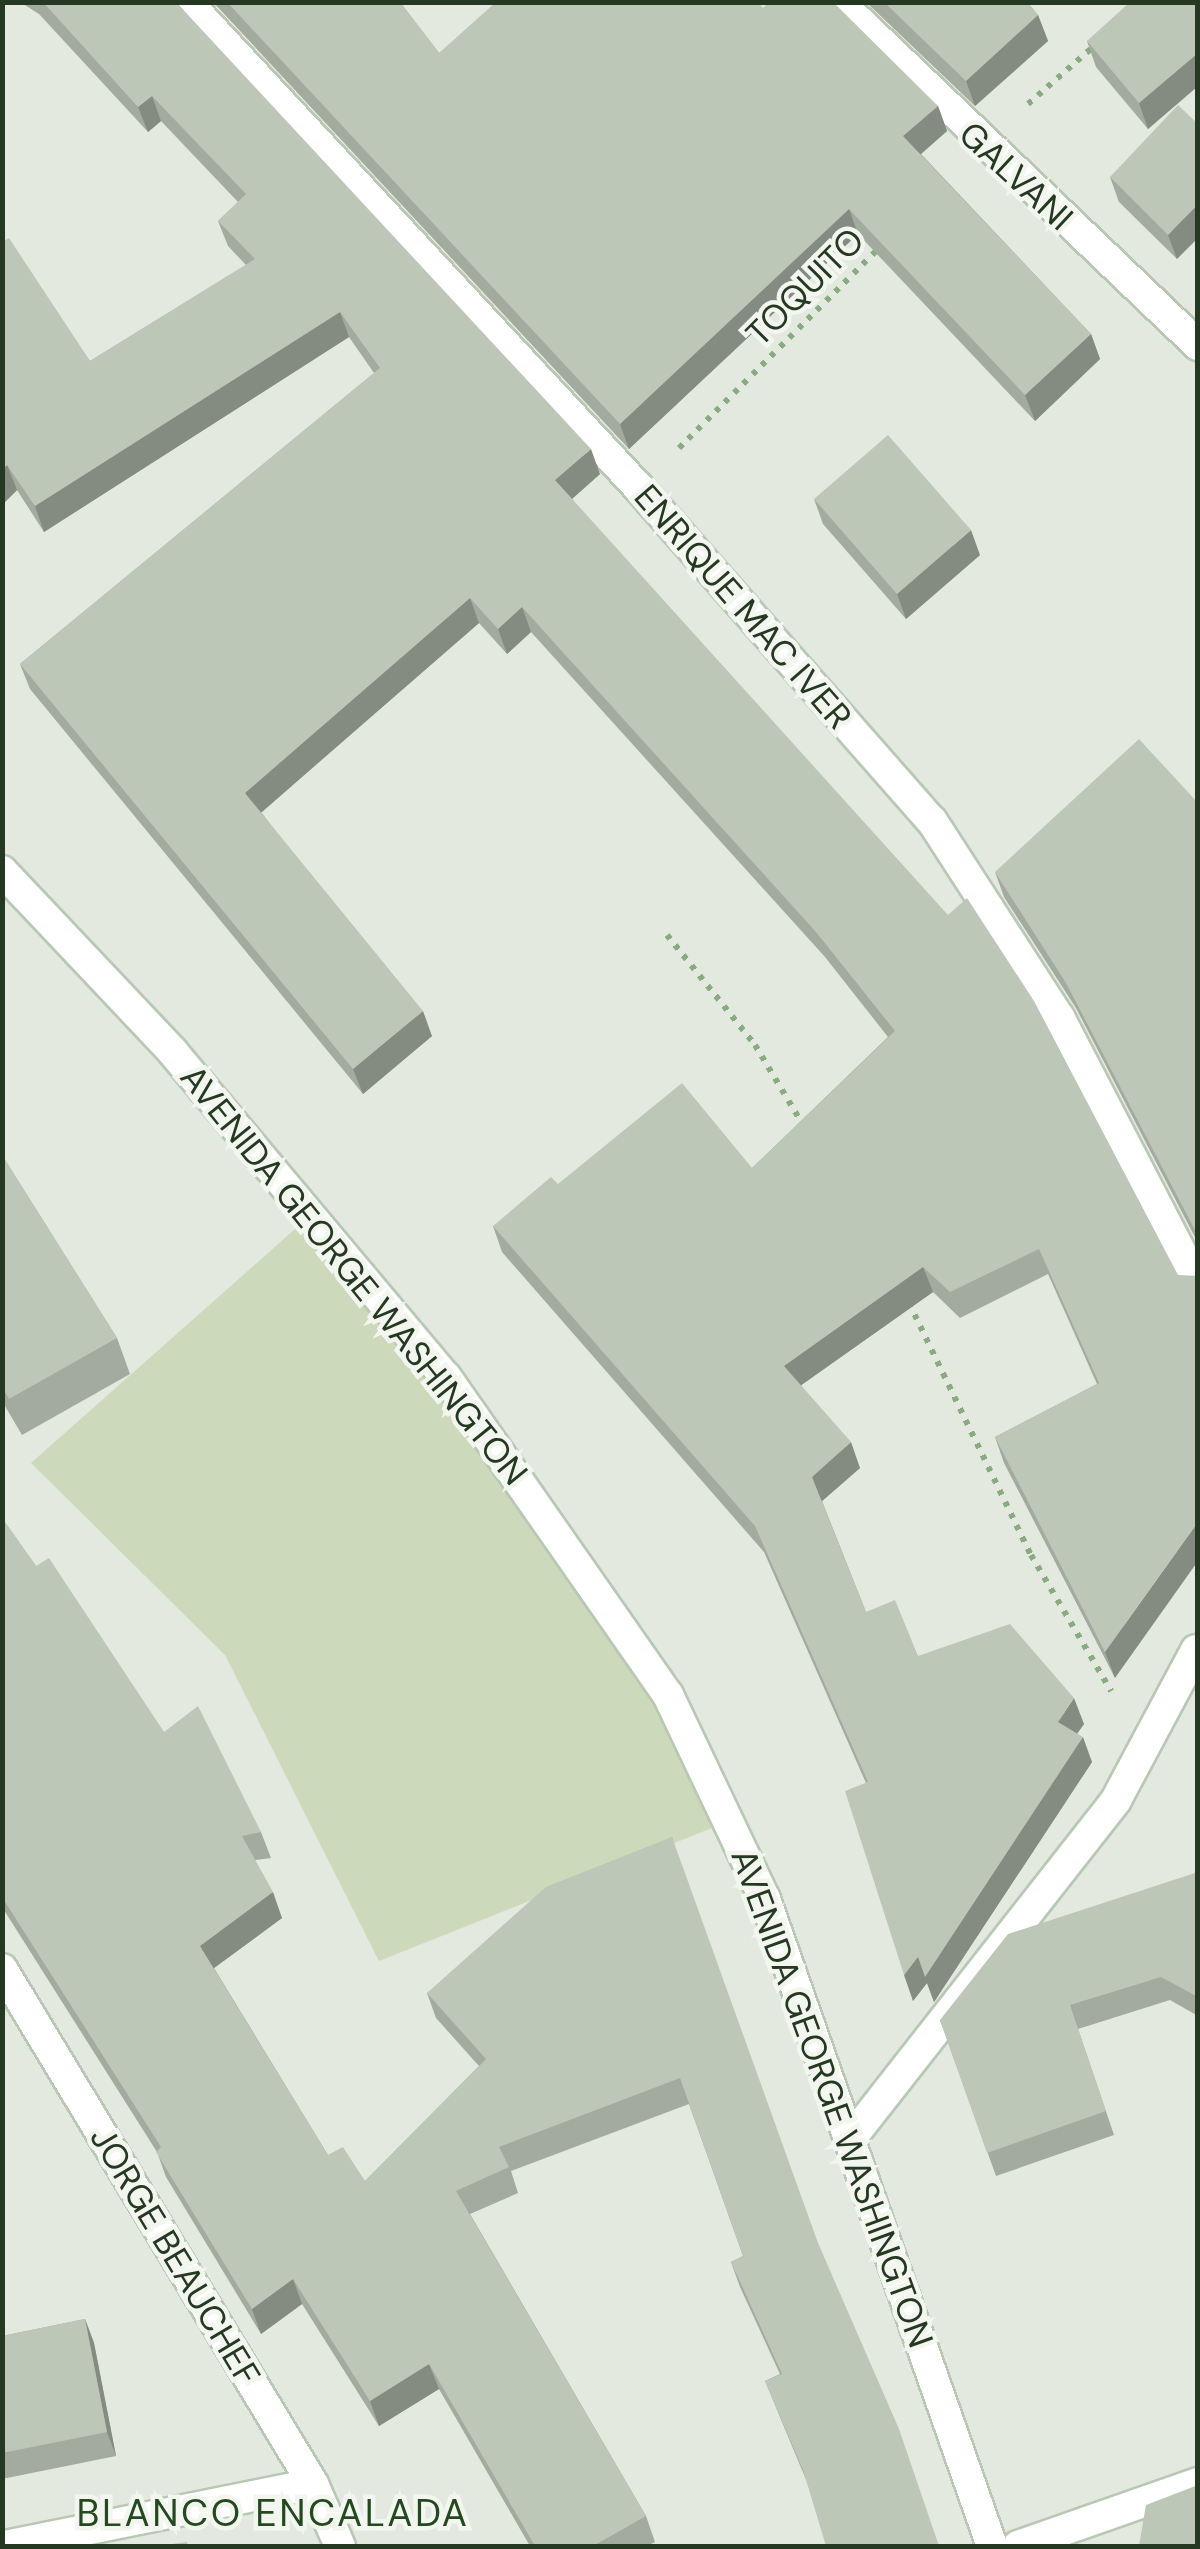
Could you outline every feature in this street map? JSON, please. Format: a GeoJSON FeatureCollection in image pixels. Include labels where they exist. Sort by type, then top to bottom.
{"type":"FeatureCollection","features":[{"type":"Feature","properties":{"kind":"street","name":"ENRIQUE MAC IVER"},"geometry":{"type":"LineString","coordinates":[[187,2],[639,488],[932,821],[1059,1017],[1198,1285]]}},
{"type":"Feature","properties":{"kind":"street","name":"GALVANI"},"geometry":{"type":"LineString","coordinates":[[839,2],[982,145],[1198,345]]}},
{"type":"Feature","properties":{"kind":"street","name":"AVENIDA GEORGE WASHINGTON"},"geometry":{"type":"LineString","coordinates":[[2,870],[172,1051],[396,1318],[565,1540],[676,1712],[765,1899],[852,2137],[992,2546]]}},
{"type":"Feature","properties":{"kind":"street"},"geometry":{"type":"LineString","coordinates":[[852,2137],[1070,1864],[1144,1748],[1196,1650]]}},
{"type":"Feature","properties":{"kind":"street","name":"JORGE BEAUCHEF"},"geometry":{"type":"LineString","coordinates":[[2,1969],[313,2484],[340,2546]]}},
{"type":"Feature","properties":{"kind":"street"},"geometry":{"type":"LineString","coordinates":[[5,2546],[313,2484]]}},
{"type":"Feature","properties":{"kind":"street"},"geometry":{"type":"LineString","coordinates":[[1018,2546],[1198,2484]]}},
{"type":"Feature","properties":{"kind":"path"},"geometry":{"type":"LineString","coordinates":[[982,145],[1100,42]]}},
{"type":"Feature","properties":{"kind":"path","name":"TOQUITO"},"geometry":{"type":"LineString","coordinates":[[639,488],[886,241]]}},
{"type":"Feature","properties":{"kind":"path"},"geometry":{"type":"LineString","coordinates":[[667,935],[756,1045],[814,1144]]}},
{"type":"Feature","properties":{"kind":"path"},"geometry":{"type":"LineString","coordinates":[[903,1292],[1031,1555],[1144,1748]]}},
{"type":"Feature","properties":{"kind":"green space"},"geometry":{"type":"Polygon","coordinates":[[[312,1214],[453,1385],[737,1818],[379,1961],[225,1655],[31,1463],[312,1214]]]}},
{"type":"Feature","properties":{"kind":"building"},"geometry":{"type":"Polygon","coordinates":[[[43,2],[176,2],[591,449],[555,480],[948,915],[967,898],[1034,1001],[1178,1275],[1198,1276],[1198,1522],[1105,1652],[995,1437],[1099,1383],[1039,1249],[950,1292],[923,1267],[784,1366],[851,1442],[812,1477],[866,1612],[895,1600],[918,1656],[1010,1624],[1074,1698],[1058,1722],[1083,1737],[925,1977],[918,1957],[904,1975],[845,1791],[868,1782],[755,1526],[493,1226],[551,1177],[558,1184],[682,1083],[752,1168],[895,1031],[816,932],[522,607],[498,629],[470,598],[245,793],[423,1011],[353,1069],[20,664],[380,368],[340,312],[35,506],[7,465],[2,470],[2,242],[9,238],[90,361],[255,259],[218,221],[246,194],[152,96],[138,107],[43,2]]]}},
{"type":"Feature","properties":{"kind":"building"},"geometry":{"type":"Polygon","coordinates":[[[227,2],[400,2],[439,53],[496,2],[758,2],[763,8],[769,2],[833,2],[938,106],[903,136],[1091,334],[1025,395],[849,209],[620,424],[227,2]]]}},
{"type":"Feature","properties":{"kind":"building"},"geometry":{"type":"Polygon","coordinates":[[[884,2],[1027,2],[1038,15],[966,81],[884,2]]]}},
{"type":"Feature","properties":{"kind":"building"},"geometry":{"type":"Polygon","coordinates":[[[1130,2],[1198,2],[1198,53],[1139,103],[1087,41],[1130,2]]]}},
{"type":"Feature","properties":{"kind":"building"},"geometry":{"type":"Polygon","coordinates":[[[1178,105],[1198,124],[1198,204],[1168,235],[1110,177],[1178,105]]]}},
{"type":"Feature","properties":{"kind":"building"},"geometry":{"type":"Polygon","coordinates":[[[888,435],[971,530],[897,594],[814,499],[888,435]]]}},
{"type":"Feature","properties":{"kind":"building"},"geometry":{"type":"Polygon","coordinates":[[[1139,739],[1198,803],[1198,1236],[1066,983],[995,872],[1139,739]]]}},
{"type":"Feature","properties":{"kind":"building"},"geometry":{"type":"Polygon","coordinates":[[[2,1155],[117,1338],[9,1399],[2,1387],[2,1155]]]}},
{"type":"Feature","properties":{"kind":"building"},"geometry":{"type":"Polygon","coordinates":[[[2,1518],[36,1566],[49,1558],[164,1732],[198,1706],[261,1832],[242,1836],[273,1892],[200,1946],[328,2155],[343,2147],[365,2181],[486,2059],[427,1993],[546,1887],[672,1837],[818,2243],[899,2429],[939,2546],[826,2546],[803,2470],[765,2381],[782,2374],[731,2262],[743,2256],[680,2078],[499,2147],[509,2167],[456,2191],[646,2516],[593,2546],[535,2546],[429,2364],[370,2401],[293,2279],[252,2309],[156,2152],[161,2147],[2,1897],[2,1518]]]}},
{"type":"Feature","properties":{"kind":"building"},"geometry":{"type":"Polygon","coordinates":[[[1198,1872],[1198,1997],[1161,1977],[1070,2005],[1106,2111],[987,2153],[940,2020],[1008,1934],[1198,1872]]]}},
{"type":"Feature","properties":{"kind":"building"},"geometry":{"type":"Polygon","coordinates":[[[85,2319],[107,2432],[2,2453],[2,2336],[85,2319]]]}},
{"type":"Feature","properties":{"kind":"building"},"geometry":{"type":"Polygon","coordinates":[[[1198,2485],[1198,2546],[1139,2546],[1146,2505],[1198,2485]]]}},
{"type":"Feature","properties":{"kind":"district","name":"BLANCO ENCALADA"},"geometry":{"type":"Point","coordinates":[273,2514]}}]}
